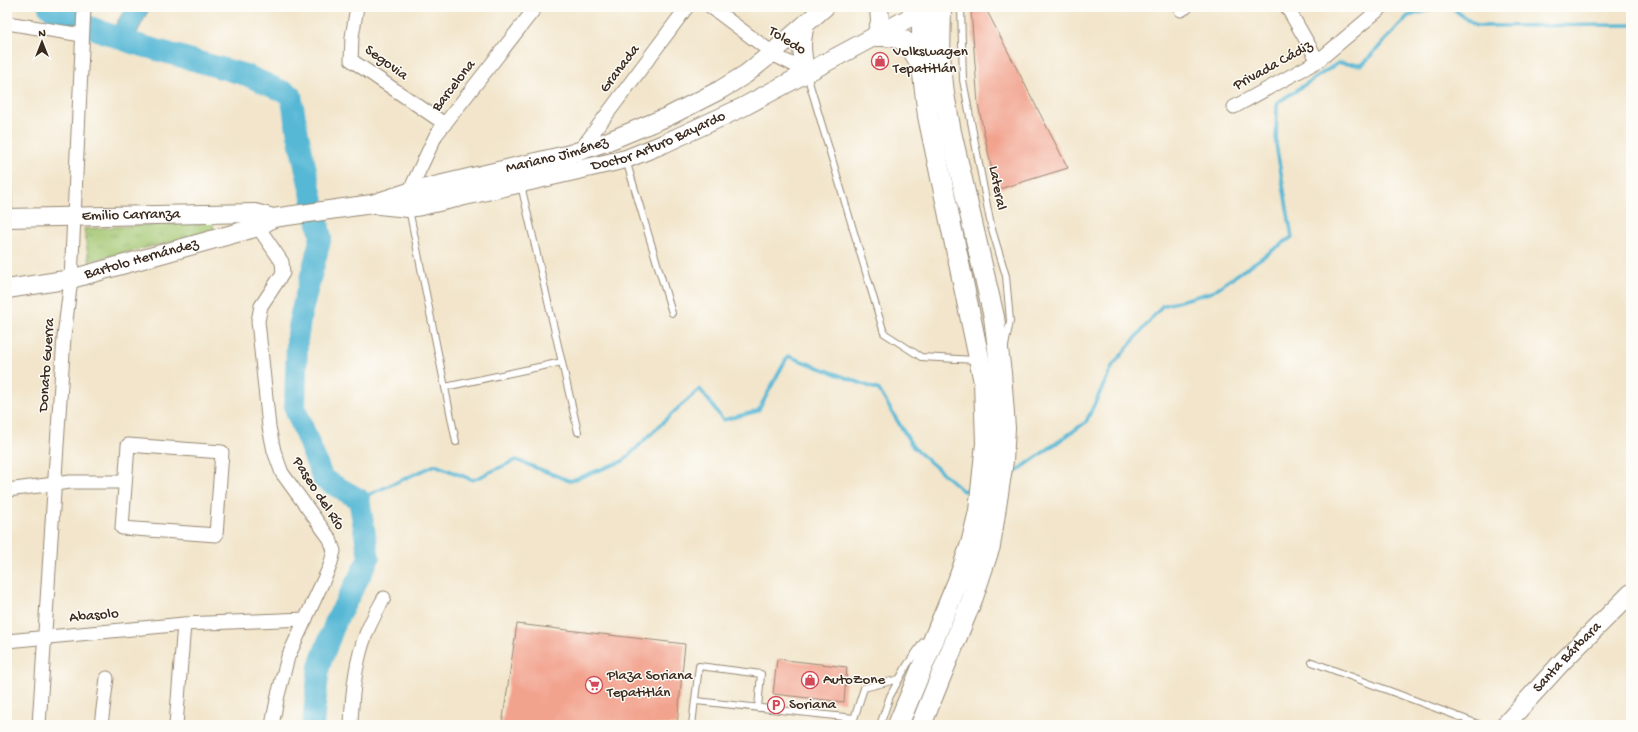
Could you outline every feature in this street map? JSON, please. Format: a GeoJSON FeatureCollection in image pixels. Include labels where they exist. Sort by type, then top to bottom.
{"type":"FeatureCollection","features":[{"type":"Feature","properties":{"kind":"main road"},"geometry":{"type":"LineString","coordinates":[[921,725],[973,597],[990,546],[988,510],[994,461],[1005,428],[1001,373],[994,317],[951,132],[944,94],[940,55],[941,7]]}},
{"type":"Feature","properties":{"kind":"main road"},"geometry":{"type":"LineString","coordinates":[[927,8],[922,66],[928,116],[984,382],[986,442],[994,461]]}},
{"type":"Feature","properties":{"kind":"main road"},"geometry":{"type":"LineString","coordinates":[[876,36],[901,38],[912,48],[922,66]]}},
{"type":"Feature","properties":{"kind":"main road"},"geometry":{"type":"LineString","coordinates":[[898,725],[947,608],[971,544],[988,510]]}},
{"type":"Feature","properties":{"kind":"street","name":"Donato Guerra"},"geometry":{"type":"LineString","coordinates":[[39,725],[64,336],[71,278],[75,215],[84,7]]}},
{"type":"Feature","properties":{"kind":"street","name":"Segovia"},"geometry":{"type":"LineString","coordinates":[[357,7],[352,37],[351,60],[445,124]]}},
{"type":"Feature","properties":{"kind":"street","name":"Barcelona"},"geometry":{"type":"LineString","coordinates":[[409,200],[436,135],[536,7]]}},
{"type":"Feature","properties":{"kind":"street","name":"Granada"},"geometry":{"type":"LineString","coordinates":[[570,172],[579,151],[687,7]]}},
{"type":"Feature","properties":{"kind":"street","name":"Toledo"},"geometry":{"type":"LineString","coordinates":[[711,7],[772,53],[800,68],[806,73]]}},
{"type":"Feature","properties":{"kind":"street","name":"Mariano Jiménez"},"geometry":{"type":"LineString","coordinates":[[409,200],[579,151],[612,139],[693,104],[746,74],[825,7]]}},
{"type":"Feature","properties":{"kind":"street"},"geometry":{"type":"LineString","coordinates":[[876,36],[880,22],[878,7]]}},
{"type":"Feature","properties":{"kind":"street"},"geometry":{"type":"LineString","coordinates":[[1287,7],[1318,61]]}},
{"type":"Feature","properties":{"kind":"street","name":"Privada Cádiz"},"geometry":{"type":"LineString","coordinates":[[1234,107],[1318,61],[1382,7]]}},
{"type":"Feature","properties":{"kind":"street","name":"Doctor Arturo Bayardo"},"geometry":{"type":"LineString","coordinates":[[267,219],[409,200],[421,206],[626,159],[705,125],[927,8]]}},
{"type":"Feature","properties":{"kind":"street"},"geometry":{"type":"LineString","coordinates":[[7,22],[82,32]]}},
{"type":"Feature","properties":{"kind":"street"},"geometry":{"type":"LineString","coordinates":[[805,25],[801,39],[801,49],[806,73]]}},
{"type":"Feature","properties":{"kind":"street","name":"Emilio Carranza"},"geometry":{"type":"LineString","coordinates":[[8,218],[75,215],[267,219]]}},
{"type":"Feature","properties":{"kind":"street","name":"Bartolo Hernández"},"geometry":{"type":"LineString","coordinates":[[7,289],[71,278],[267,219]]}},
{"type":"Feature","properties":{"kind":"street","name":"Paseo del Río"},"geometry":{"type":"LineString","coordinates":[[267,219],[282,262],[282,273],[261,306],[258,321],[269,427],[274,451],[282,473],[330,539],[334,551],[330,566],[288,657],[272,725]]}},
{"type":"Feature","properties":{"kind":"street"},"geometry":{"type":"LineString","coordinates":[[128,445],[222,452],[216,535],[122,528],[125,486],[128,445]]}},
{"type":"Feature","properties":{"kind":"street"},"geometry":{"type":"LineString","coordinates":[[7,490],[55,487],[70,482],[125,486]]}},
{"type":"Feature","properties":{"kind":"street","name":"Santa Bárbara"},"geometry":{"type":"LineString","coordinates":[[1505,725],[1562,662],[1631,593]]}},
{"type":"Feature","properties":{"kind":"street"},"geometry":{"type":"LineString","coordinates":[[351,725],[355,674],[362,647],[366,633],[384,598]]}},
{"type":"Feature","properties":{"kind":"street","name":"Abasolo"},"geometry":{"type":"LineString","coordinates":[[7,640],[184,624],[306,619]]}},
{"type":"Feature","properties":{"kind":"street"},"geometry":{"type":"LineString","coordinates":[[176,725],[184,624]]}},
{"type":"Feature","properties":{"kind":"street"},"geometry":{"type":"LineString","coordinates":[[101,725],[107,678]]}},
{"type":"Feature","properties":{"kind":"lane","name":"Lateral"},"geometry":{"type":"LineString","coordinates":[[962,7],[963,80],[991,226],[1006,276],[1010,321],[1001,373]]}},
{"type":"Feature","properties":{"kind":"lane"},"geometry":{"type":"LineString","coordinates":[[806,73],[884,333],[921,357],[979,360]]}},
{"type":"Feature","properties":{"kind":"lane"},"geometry":{"type":"LineString","coordinates":[[7,146],[8,218]]}},
{"type":"Feature","properties":{"kind":"lane"},"geometry":{"type":"LineString","coordinates":[[626,159],[672,313]]}},
{"type":"Feature","properties":{"kind":"lane"},"geometry":{"type":"LineString","coordinates":[[521,184],[578,432]]}},
{"type":"Feature","properties":{"kind":"lane"},"geometry":{"type":"LineString","coordinates":[[409,200],[456,442]]}},
{"type":"Feature","properties":{"kind":"lane"},"geometry":{"type":"LineString","coordinates":[[445,387],[562,362]]}},
{"type":"Feature","properties":{"kind":"lane"},"geometry":{"type":"LineString","coordinates":[[880,725],[890,696],[899,679],[947,608]]}},
{"type":"Feature","properties":{"kind":"lane"},"geometry":{"type":"LineString","coordinates":[[1312,662],[1481,725]]}},
{"type":"Feature","properties":{"kind":"lane"},"geometry":{"type":"LineString","coordinates":[[692,725],[699,666],[761,674],[758,708]]}},
{"type":"Feature","properties":{"kind":"lane"},"geometry":{"type":"LineString","coordinates":[[852,725],[864,688],[899,679]]}},
{"type":"Feature","properties":{"kind":"lane"},"geometry":{"type":"LineString","coordinates":[[696,701],[854,718]]}},
{"type":"Feature","properties":{"kind":"green space"},"geometry":{"type":"Polygon","coordinates":[[[206,221],[213,223],[214,232],[89,261],[84,229],[206,221]]]}},
{"type":"Feature","properties":{"kind":"water"},"geometry":{"type":"Polygon","coordinates":[[[126,7],[150,7],[135,37],[115,26],[126,7]]]}},
{"type":"Feature","properties":{"kind":"building"},"geometry":{"type":"Polygon","coordinates":[[[976,7],[985,7],[1068,168],[996,190],[978,104],[971,10],[976,7]]]}},
{"type":"Feature","properties":{"kind":"building","name":"Plaza Soriana Tepatitlán"},"geometry":{"type":"Polygon","coordinates":[[[517,624],[685,644],[677,725],[502,725],[517,624]]]}},
{"type":"Feature","properties":{"kind":"building","name":"AutoZone"},"geometry":{"type":"Polygon","coordinates":[[[777,659],[847,667],[844,702],[773,694],[777,659]]]}},
{"type":"Feature","properties":{"kind":"waterway"},"geometry":{"type":"LineString","coordinates":[[49,7],[64,17],[132,43],[246,75],[291,95],[298,135],[321,237],[301,314],[297,341],[295,408],[323,479],[359,499],[369,558],[336,621],[319,666],[313,725]]}},
{"type":"Feature","properties":{"kind":"waterway"},"geometry":{"type":"LineString","coordinates":[[1008,474],[1017,471],[1086,422],[1113,365],[1162,306],[1212,292],[1292,237],[1276,144],[1277,103],[1338,63],[1362,65],[1408,16],[1441,7]]}},
{"type":"Feature","properties":{"kind":"waterway"},"geometry":{"type":"LineString","coordinates":[[1451,7],[1476,26],[1631,25]]}},
{"type":"Feature","properties":{"kind":"waterway"},"geometry":{"type":"LineString","coordinates":[[359,499],[435,465],[473,480],[516,460],[570,481],[623,461],[700,389],[723,420],[758,411],[788,356],[879,390],[913,447],[963,491],[976,486]]}},
{"type":"Feature","properties":{"kind":"place","name":"Volkswagen Tepatitlán"},"geometry":{"type":"Point","coordinates":[880,61]}},
{"type":"Feature","properties":{"kind":"place","name":"AutoZone"},"geometry":{"type":"Point","coordinates":[810,680]}},
{"type":"Feature","properties":{"kind":"place","name":"Plaza Soriana Tepatitlán"},"geometry":{"type":"Point","coordinates":[594,685]}},
{"type":"Feature","properties":{"kind":"place","name":"Soriana"},"geometry":{"type":"Point","coordinates":[776,705]}}]}
